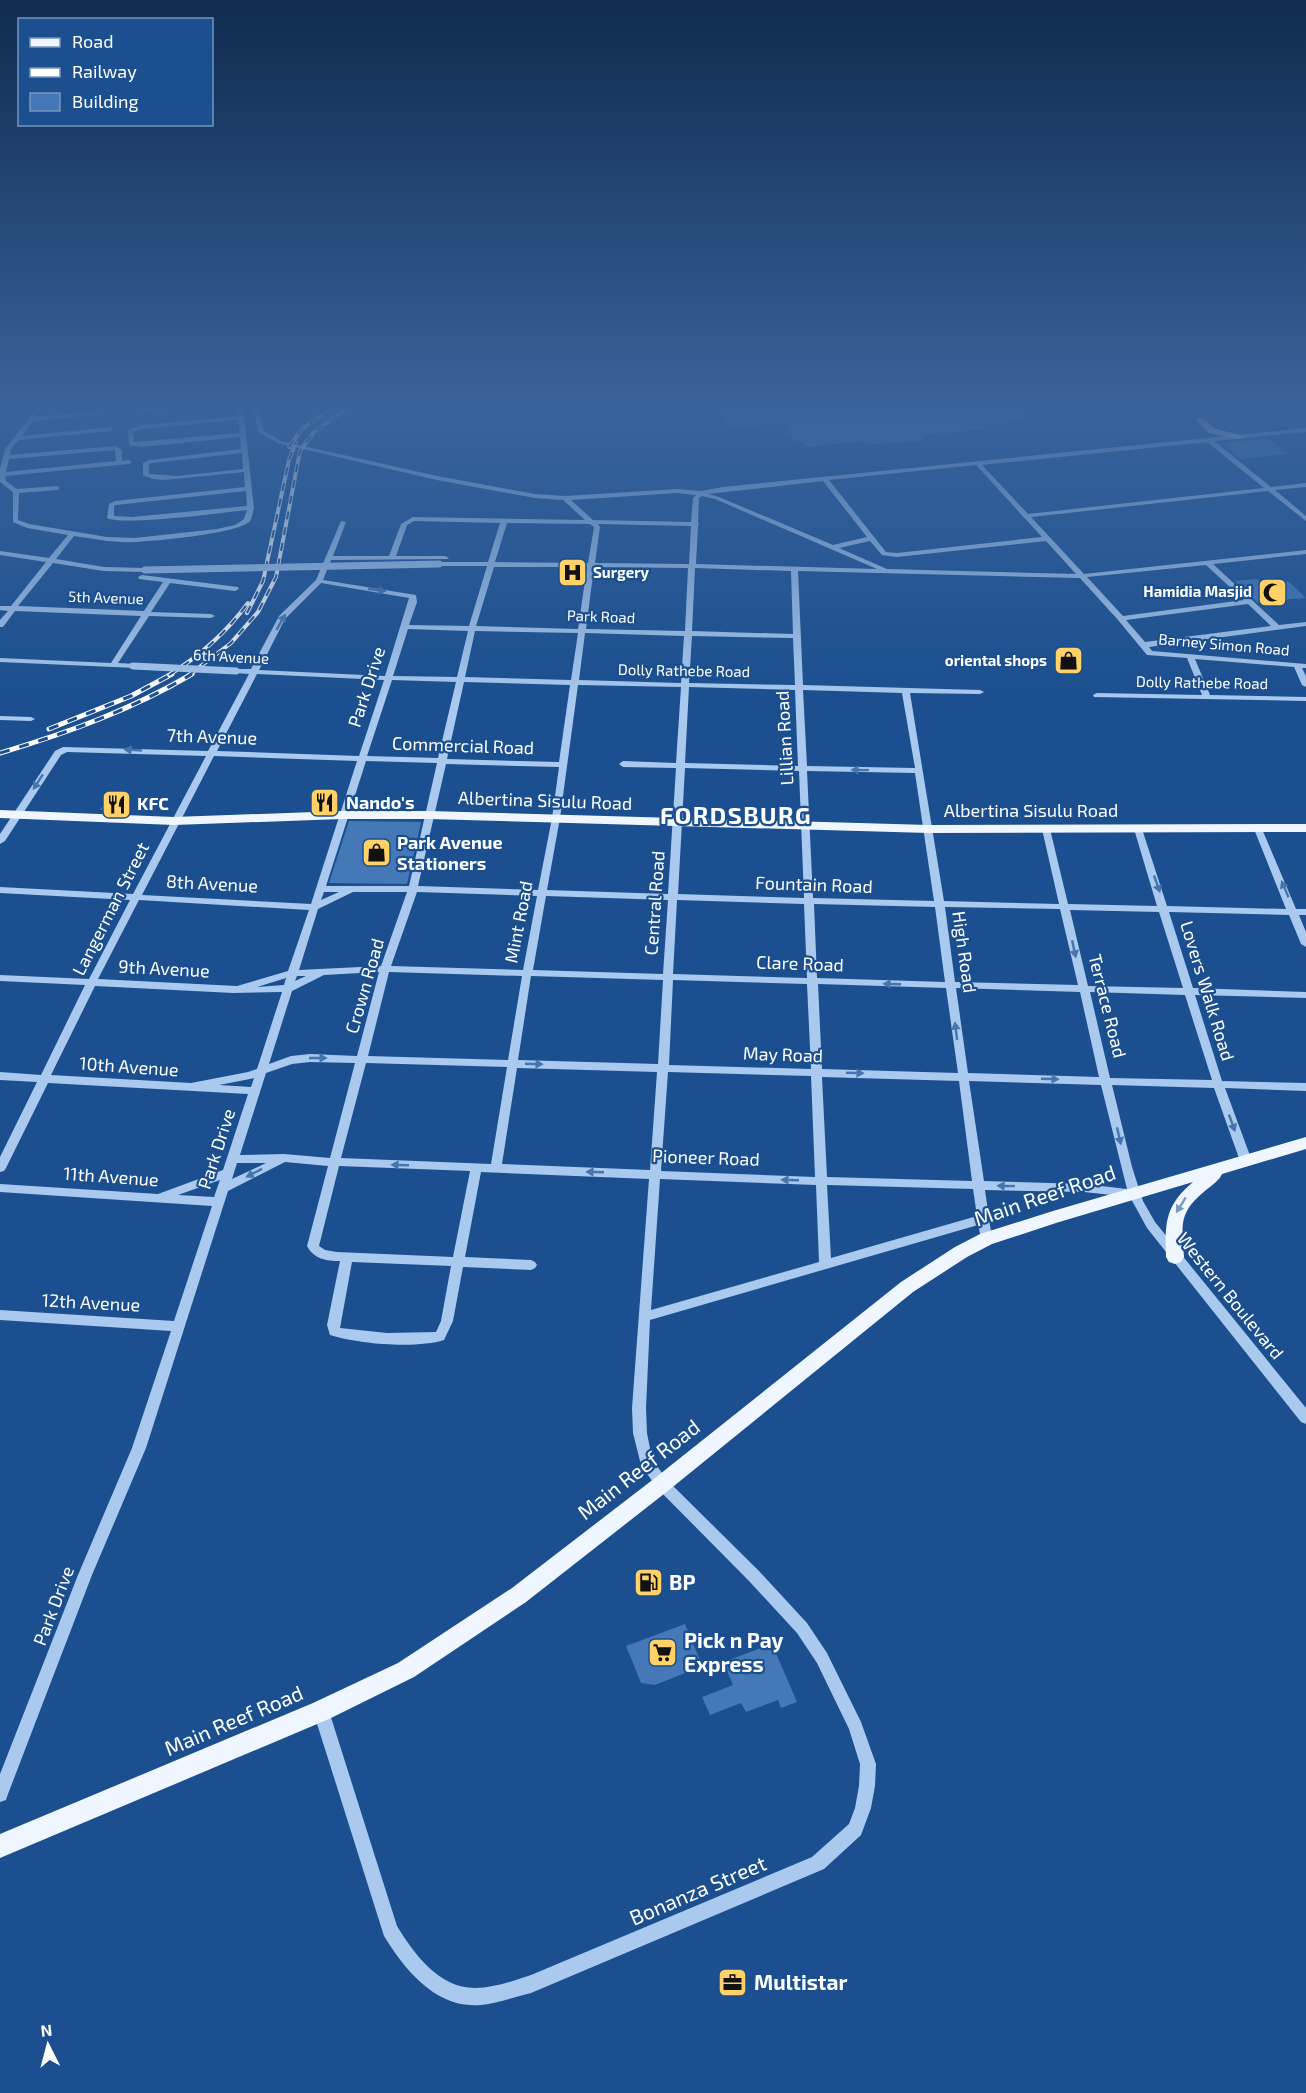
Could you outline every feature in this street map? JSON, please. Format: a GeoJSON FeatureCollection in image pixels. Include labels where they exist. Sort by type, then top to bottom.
{"type":"FeatureCollection","features":[{"type":"Feature","properties":{"kind":"main road","name":"Albertina Sisulu Road"},"geometry":{"type":"LineString","coordinates":[[0,814],[174,821],[342,815],[428,815],[929,829],[1306,828]]}},
{"type":"Feature","properties":{"kind":"main road","name":"Main Reef Road"},"geometry":{"type":"LineString","coordinates":[[0,1846],[321,1711],[406,1670],[459,1637],[519,1595],[662,1484],[907,1287],[939,1265],[986,1239],[1130,1192],[1221,1169],[1306,1143]]}},
{"type":"Feature","properties":{"kind":"main road"},"geometry":{"type":"LineString","coordinates":[[1175,1257],[1173,1226],[1176,1212],[1192,1190],[1221,1169]]}},
{"type":"Feature","properties":{"kind":"street"},"geometry":{"type":"LineString","coordinates":[[16,506],[17,522],[72,534],[119,540],[217,531],[243,524],[249,518],[251,508],[118,520],[110,518],[111,506]]}},
{"type":"Feature","properties":{"kind":"street"},"geometry":{"type":"LineString","coordinates":[[574,506],[592,522]]}},
{"type":"Feature","properties":{"kind":"street","name":"Central Road"},"geometry":{"type":"LineString","coordinates":[[662,1484],[646,1461],[640,1433],[639,1408],[669,977],[696,506]]}},
{"type":"Feature","properties":{"kind":"street"},"geometry":{"type":"LineString","coordinates":[[735,506],[892,572]]}},
{"type":"Feature","properties":{"kind":"street"},"geometry":{"type":"LineString","coordinates":[[845,506],[881,552],[889,555],[1047,539]]}},
{"type":"Feature","properties":{"kind":"street"},"geometry":{"type":"LineString","coordinates":[[1016,506],[1121,618],[1143,645],[1306,624]]}},
{"type":"Feature","properties":{"kind":"street"},"geometry":{"type":"LineString","coordinates":[[1026,516],[1119,506]]}},
{"type":"Feature","properties":{"kind":"street"},"geometry":{"type":"LineString","coordinates":[[1290,506],[1306,519]]}},
{"type":"Feature","properties":{"kind":"street"},"geometry":{"type":"LineString","coordinates":[[392,558],[404,524],[413,519],[696,524]]}},
{"type":"Feature","properties":{"kind":"street","name":"Crown Road"},"geometry":{"type":"LineString","coordinates":[[504,520],[472,628],[413,889],[385,969],[313,1246],[321,1255],[531,1265]]}},
{"type":"Feature","properties":{"kind":"street"},"geometry":{"type":"LineString","coordinates":[[319,581],[343,522]]}},
{"type":"Feature","properties":{"kind":"street","name":"Mint Road"},"geometry":{"type":"LineString","coordinates":[[496,1169],[527,973],[556,819],[591,564],[598,531],[592,522]]}},
{"type":"Feature","properties":{"kind":"street"},"geometry":{"type":"LineString","coordinates":[[0,626],[72,534]]}},
{"type":"Feature","properties":{"kind":"street"},"geometry":{"type":"LineString","coordinates":[[831,547],[870,539]]}},
{"type":"Feature","properties":{"kind":"street"},"geometry":{"type":"LineString","coordinates":[[143,574],[493,563],[1081,576],[1306,552]]}},
{"type":"Feature","properties":{"kind":"street"},"geometry":{"type":"LineString","coordinates":[[0,553],[235,589]]}},
{"type":"Feature","properties":{"kind":"street"},"geometry":{"type":"LineString","coordinates":[[841,570],[854,563],[856,557]]}},
{"type":"Feature","properties":{"kind":"street"},"geometry":{"type":"LineString","coordinates":[[328,558],[445,558]]}},
{"type":"Feature","properties":{"kind":"street"},"geometry":{"type":"LineString","coordinates":[[0,560],[50,561]]}},
{"type":"Feature","properties":{"kind":"street"},"geometry":{"type":"LineString","coordinates":[[1208,563],[1276,627]]}},
{"type":"Feature","properties":{"kind":"street","name":"Lillian Road"},"geometry":{"type":"LineString","coordinates":[[794,569],[825,1266]]}},
{"type":"Feature","properties":{"kind":"street"},"geometry":{"type":"LineString","coordinates":[[113,665],[168,580]]}},
{"type":"Feature","properties":{"kind":"street","name":"Park Drive"},"geometry":{"type":"LineString","coordinates":[[0,1794],[85,1575],[129,1474],[290,988],[342,815],[413,602],[410,596],[319,581]]}},
{"type":"Feature","properties":{"kind":"street","name":"Langerman Street"},"geometry":{"type":"LineString","coordinates":[[0,1168],[174,821],[212,754],[282,618],[319,581]]}},
{"type":"Feature","properties":{"kind":"street"},"geometry":{"type":"LineString","coordinates":[[1121,618],[1249,602]]}},
{"type":"Feature","properties":{"kind":"street","name":"5th Avenue"},"geometry":{"type":"LineString","coordinates":[[0,608],[211,616]]}},
{"type":"Feature","properties":{"kind":"street","name":"Park Road"},"geometry":{"type":"LineString","coordinates":[[406,627],[796,636]]}},
{"type":"Feature","properties":{"kind":"street","name":"Barney Simon Road"},"geometry":{"type":"LineString","coordinates":[[1143,645],[1150,653],[1306,666]]}},
{"type":"Feature","properties":{"kind":"street"},"geometry":{"type":"LineString","coordinates":[[1190,657],[1208,697]]}},
{"type":"Feature","properties":{"kind":"street","name":"6th Avenue"},"geometry":{"type":"LineString","coordinates":[[0,660],[388,678],[460,679]]}},
{"type":"Feature","properties":{"kind":"street"},"geometry":{"type":"LineString","coordinates":[[1297,665],[1306,685]]}},
{"type":"Feature","properties":{"kind":"street","name":"Dolly Rathebe Road"},"geometry":{"type":"LineString","coordinates":[[460,679],[980,692]]}},
{"type":"Feature","properties":{"kind":"street","name":"High Road"},"geometry":{"type":"LineString","coordinates":[[906,691],[929,829],[986,1239]]}},
{"type":"Feature","properties":{"kind":"street","name":"Dolly Rathebe Road"},"geometry":{"type":"LineString","coordinates":[[1097,695],[1306,699]]}},
{"type":"Feature","properties":{"kind":"street"},"geometry":{"type":"LineString","coordinates":[[0,718],[31,719]]}},
{"type":"Feature","properties":{"kind":"street","name":"7th Avenue"},"geometry":{"type":"LineString","coordinates":[[17,815],[61,750],[81,748],[362,760]]}},
{"type":"Feature","properties":{"kind":"street","name":"Commercial Road"},"geometry":{"type":"LineString","coordinates":[[362,760],[563,765]]}},
{"type":"Feature","properties":{"kind":"street"},"geometry":{"type":"LineString","coordinates":[[623,764],[919,771]]}},
{"type":"Feature","properties":{"kind":"street"},"geometry":{"type":"LineString","coordinates":[[0,841],[17,815]]}},
{"type":"Feature","properties":{"kind":"street","name":"Terrace Road"},"geometry":{"type":"LineString","coordinates":[[1047,829],[1130,1192]]}},
{"type":"Feature","properties":{"kind":"street","name":"Lovers Walk Road"},"geometry":{"type":"LineString","coordinates":[[1138,829],[1165,909],[1218,1084],[1246,1161]]}},
{"type":"Feature","properties":{"kind":"street"},"geometry":{"type":"LineString","coordinates":[[1258,829],[1306,944]]}},
{"type":"Feature","properties":{"kind":"street"},"geometry":{"type":"LineString","coordinates":[[318,897],[353,889]]}},
{"type":"Feature","properties":{"kind":"street","name":"Fountain Road"},"geometry":{"type":"LineString","coordinates":[[318,897],[353,889],[413,889],[1066,908],[1306,912]]}},
{"type":"Feature","properties":{"kind":"street","name":"8th Avenue"},"geometry":{"type":"LineString","coordinates":[[0,890],[278,904],[318,897]]}},
{"type":"Feature","properties":{"kind":"street","name":"Clare Road"},"geometry":{"type":"LineString","coordinates":[[233,990],[294,973],[385,969],[1306,995]]}},
{"type":"Feature","properties":{"kind":"street"},"geometry":{"type":"LineString","coordinates":[[290,988],[326,970]]}},
{"type":"Feature","properties":{"kind":"street","name":"9th Avenue"},"geometry":{"type":"LineString","coordinates":[[0,978],[233,990],[290,988]]}},
{"type":"Feature","properties":{"kind":"street","name":"May Road"},"geometry":{"type":"LineString","coordinates":[[187,1088],[262,1071],[300,1059],[513,1063],[1306,1087]]}},
{"type":"Feature","properties":{"kind":"street","name":"10th Avenue"},"geometry":{"type":"LineString","coordinates":[[0,1076],[255,1091]]}},
{"type":"Feature","properties":{"kind":"street"},"geometry":{"type":"LineString","coordinates":[[224,1188],[284,1158]]}},
{"type":"Feature","properties":{"kind":"street","name":"Pioneer Road"},"geometry":{"type":"LineString","coordinates":[[233,1159],[284,1158],[496,1169],[1084,1188],[1130,1192]]}},
{"type":"Feature","properties":{"kind":"street"},"geometry":{"type":"LineString","coordinates":[[347,1257],[333,1325],[334,1331],[343,1335],[379,1337],[428,1338],[440,1336],[447,1321],[476,1168]]}},
{"type":"Feature","properties":{"kind":"street"},"geometry":{"type":"LineString","coordinates":[[157,1198],[228,1173]]}},
{"type":"Feature","properties":{"kind":"street","name":"11th Avenue"},"geometry":{"type":"LineString","coordinates":[[0,1188],[219,1202]]}},
{"type":"Feature","properties":{"kind":"street","name":"Western Boulevard"},"geometry":{"type":"LineString","coordinates":[[1130,1192],[1175,1257],[1306,1418]]}},
{"type":"Feature","properties":{"kind":"street"},"geometry":{"type":"LineString","coordinates":[[644,1317],[983,1219]]}},
{"type":"Feature","properties":{"kind":"street","name":"12th Avenue"},"geometry":{"type":"LineString","coordinates":[[0,1315],[179,1326]]}},
{"type":"Feature","properties":{"kind":"street","name":"Bonanza Street"},"geometry":{"type":"LineString","coordinates":[[321,1711],[390,1930],[408,1961],[434,1983],[467,1996],[496,1993],[531,1983],[818,1863],[855,1829],[863,1808],[868,1764],[856,1726],[822,1658],[802,1628],[754,1576],[662,1484]]}},
{"type":"Feature","properties":{"kind":"building"},"geometry":{"type":"Polygon","coordinates":[[[1257,579],[1279,600],[1258,603],[1235,581],[1257,579]]]}},
{"type":"Feature","properties":{"kind":"building"},"geometry":{"type":"Polygon","coordinates":[[[1278,580],[1289,582],[1306,598],[1279,600],[1278,580]]]}},
{"type":"Feature","properties":{"kind":"building","name":"KFC"},"geometry":{"type":"Polygon","coordinates":[[[107,798],[130,798],[124,810],[100,810],[107,798]]]}},
{"type":"Feature","properties":{"kind":"building","name":"Park Avenue Stationers"},"geometry":{"type":"Polygon","coordinates":[[[349,821],[421,822],[407,884],[329,883],[349,821]]]}},
{"type":"Feature","properties":{"kind":"building","name":"Pick n Pay Express"},"geometry":{"type":"Polygon","coordinates":[[[685,1624],[700,1660],[690,1671],[655,1685],[641,1683],[626,1646],[685,1624]]]}},
{"type":"Feature","properties":{"kind":"building"},"geometry":{"type":"Polygon","coordinates":[[[772,1644],[797,1702],[781,1708],[778,1700],[746,1712],[741,1703],[710,1715],[702,1697],[733,1685],[723,1662],[772,1644]]]}},
{"type":"Feature","properties":{"kind":"railway"},"geometry":{"type":"LineString","coordinates":[[247,613],[263,581],[279,506]]}},
{"type":"Feature","properties":{"kind":"railway"},"geometry":{"type":"LineString","coordinates":[[189,675],[231,643],[258,612],[276,577],[290,506]]}},
{"type":"Feature","properties":{"kind":"railway"},"geometry":{"type":"LineString","coordinates":[[169,675],[212,643],[248,603]]}},
{"type":"Feature","properties":{"kind":"railway"},"geometry":{"type":"LineString","coordinates":[[49,729],[131,696],[172,674]]}},
{"type":"Feature","properties":{"kind":"railway"},"geometry":{"type":"LineString","coordinates":[[0,753],[98,720],[146,699],[192,674]]}},
{"type":"Feature","properties":{"kind":"place","name":"Surgery"},"geometry":{"type":"Point","coordinates":[572,573]}},
{"type":"Feature","properties":{"kind":"place","name":"Hamidia Masjid"},"geometry":{"type":"Point","coordinates":[1273,592]}},
{"type":"Feature","properties":{"kind":"place","name":"oriental shops"},"geometry":{"type":"Point","coordinates":[1068,661]}},
{"type":"Feature","properties":{"kind":"place","name":"Nando's"},"geometry":{"type":"Point","coordinates":[325,803]}},
{"type":"Feature","properties":{"kind":"place","name":"KFC"},"geometry":{"type":"Point","coordinates":[116,804]}},
{"type":"Feature","properties":{"kind":"place","name":"Park Avenue Stationers"},"geometry":{"type":"Point","coordinates":[376,853]}},
{"type":"Feature","properties":{"kind":"place","name":"BP"},"geometry":{"type":"Point","coordinates":[648,1583]}},
{"type":"Feature","properties":{"kind":"place","name":"Pick n Pay Express"},"geometry":{"type":"Point","coordinates":[663,1653]}},
{"type":"Feature","properties":{"kind":"place","name":"Multistar"},"geometry":{"type":"Point","coordinates":[733,1983]}},
{"type":"Feature","properties":{"kind":"district","name":"FORDSBURG"},"geometry":{"type":"Point","coordinates":[736,816]}}]}
